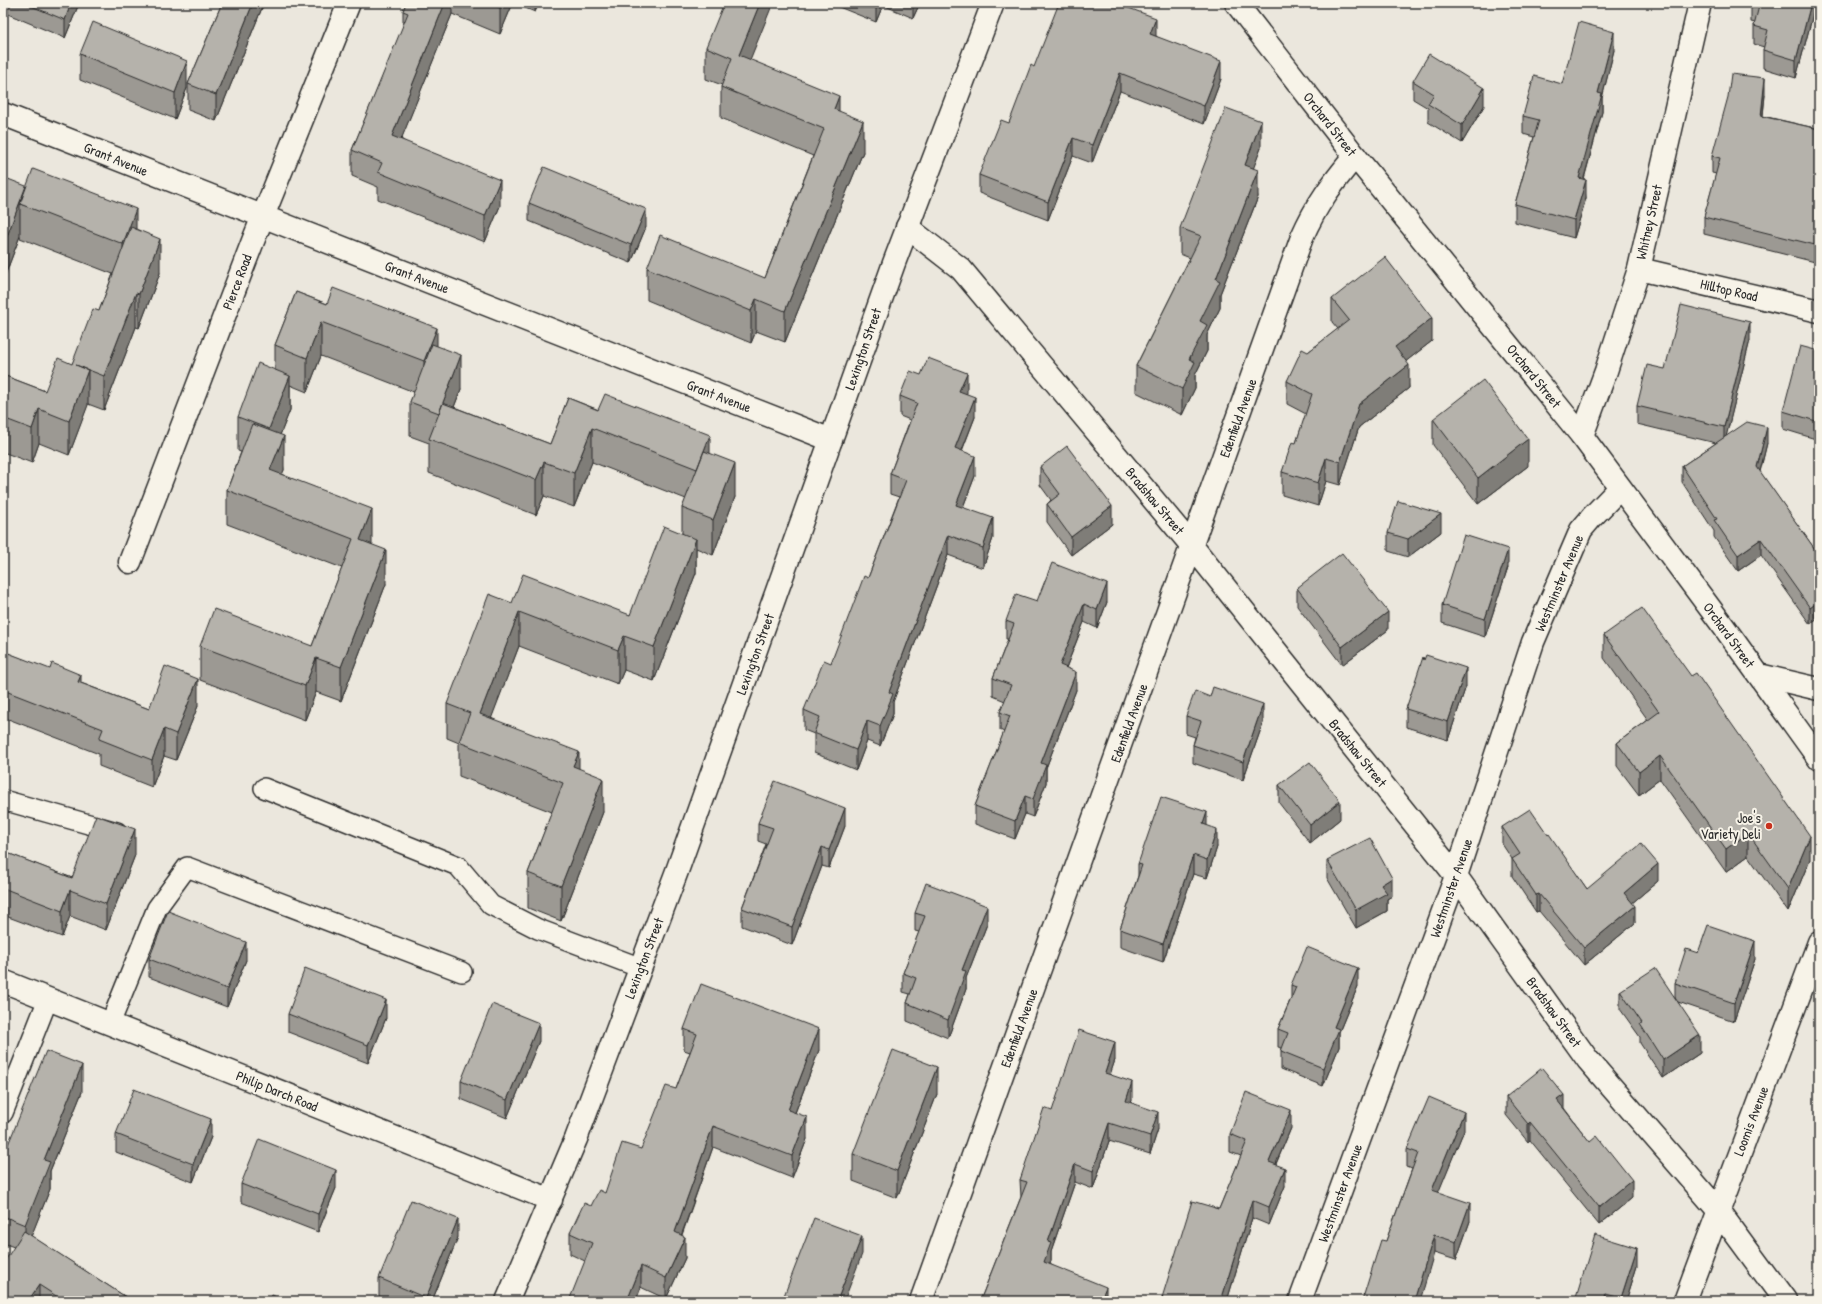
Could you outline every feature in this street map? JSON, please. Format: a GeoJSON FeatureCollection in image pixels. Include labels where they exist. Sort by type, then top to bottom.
{"type":"FeatureCollection","features":[{"type":"Feature","properties":{"kind":"street","name":"Pierce Road"},"geometry":{"type":"LineString","coordinates":[[130,562],[262,216],[349,3]]}},
{"type":"Feature","properties":{"kind":"street","name":"Lexington Street"},"geometry":{"type":"LineString","coordinates":[[507,1301],[576,1139],[641,968],[710,782],[907,227],[993,3]]}},
{"type":"Feature","properties":{"kind":"street","name":"Orchard Street"},"geometry":{"type":"LineString","coordinates":[[1236,3],[1355,156],[1582,436],[1759,675],[1819,759]]}},
{"type":"Feature","properties":{"kind":"street","name":"Whitney Street"},"geometry":{"type":"LineString","coordinates":[[1582,436],[1606,371],[1639,269],[1700,3]]}},
{"type":"Feature","properties":{"kind":"street","name":"Grant Avenue"},"geometry":{"type":"LineString","coordinates":[[3,114],[831,440]]}},
{"type":"Feature","properties":{"kind":"street","name":"Edenfield Avenue"},"geometry":{"type":"LineString","coordinates":[[921,1301],[1302,237],[1326,192],[1355,156]]}},
{"type":"Feature","properties":{"kind":"street","name":"Bradshaw Street"},"geometry":{"type":"LineString","coordinates":[[907,227],[961,269],[1192,546],[1456,876],[1588,1060],[1718,1210],[1785,1301]]}},
{"type":"Feature","properties":{"kind":"street","name":"Hilltop Road"},"geometry":{"type":"LineString","coordinates":[[1639,269],[1819,311]]}},
{"type":"Feature","properties":{"kind":"street","name":"Westminster Avenue"},"geometry":{"type":"LineString","coordinates":[[1300,1301],[1456,876],[1533,642],[1581,530],[1620,488]]}},
{"type":"Feature","properties":{"kind":"street"},"geometry":{"type":"LineString","coordinates":[[1759,675],[1819,689]]}},
{"type":"Feature","properties":{"kind":"street","name":"Loomis Avenue"},"geometry":{"type":"LineString","coordinates":[[1685,1301],[1819,942]]}},
{"type":"Feature","properties":{"kind":"street","name":"Philip Darch Road"},"geometry":{"type":"LineString","coordinates":[[3,981],[551,1200]]}},
{"type":"Feature","properties":{"kind":"lane"},"geometry":{"type":"LineString","coordinates":[[264,788],[458,866],[491,905],[538,929],[641,968]]}},
{"type":"Feature","properties":{"kind":"lane"},"geometry":{"type":"LineString","coordinates":[[3,800],[134,837]]}},
{"type":"Feature","properties":{"kind":"lane"},"geometry":{"type":"LineString","coordinates":[[110,1024],[157,908],[187,867],[462,972]]}},
{"type":"Feature","properties":{"kind":"lane"},"geometry":{"type":"LineString","coordinates":[[3,1113],[48,999]]}},
{"type":"Feature","properties":{"kind":"building"},"geometry":{"type":"Polygon","coordinates":[[[24,3],[71,3],[65,20],[24,3]]]}},
{"type":"Feature","properties":{"kind":"building"},"geometry":{"type":"Polygon","coordinates":[[[222,3],[253,3],[216,95],[188,84],[222,3]]]}},
{"type":"Feature","properties":{"kind":"building"},"geometry":{"type":"Polygon","coordinates":[[[406,3],[445,3],[392,136],[500,180],[485,216],[378,172],[382,163],[352,150],[408,13],[403,11],[406,3]]]}},
{"type":"Feature","properties":{"kind":"building"},"geometry":{"type":"Polygon","coordinates":[[[489,3],[502,3],[500,8],[489,3]]]}},
{"type":"Feature","properties":{"kind":"building"},"geometry":{"type":"Polygon","coordinates":[[[724,3],[760,3],[739,55],[839,96],[834,109],[863,121],[785,311],[756,299],[751,311],[647,268],[660,235],[765,278],[824,129],[721,87],[732,58],[706,47],[724,3]]]}},
{"type":"Feature","properties":{"kind":"building"},"geometry":{"type":"Polygon","coordinates":[[[1059,3],[1115,3],[1156,18],[1150,34],[1221,61],[1204,106],[1120,73],[1092,145],[1073,138],[1048,202],[979,175],[1001,120],[1009,123],[1031,65],[1034,67],[1059,3]]]}},
{"type":"Feature","properties":{"kind":"building"},"geometry":{"type":"Polygon","coordinates":[[[1751,3],[1811,3],[1796,60],[1763,50],[1768,30],[1754,26],[1759,6],[1751,3]]]}},
{"type":"Feature","properties":{"kind":"building"},"geometry":{"type":"Polygon","coordinates":[[[93,22],[187,61],[175,93],[80,54],[93,22]]]}},
{"type":"Feature","properties":{"kind":"building"},"geometry":{"type":"Polygon","coordinates":[[[1579,22],[1614,32],[1598,93],[1602,94],[1579,178],[1586,180],[1574,220],[1515,204],[1539,120],[1523,116],[1534,76],[1562,84],[1579,22]]]}},
{"type":"Feature","properties":{"kind":"building"},"geometry":{"type":"Polygon","coordinates":[[[1429,54],[1484,88],[1462,125],[1428,104],[1434,94],[1413,81],[1429,54]]]}},
{"type":"Feature","properties":{"kind":"building"},"geometry":{"type":"Polygon","coordinates":[[[1731,74],[1765,78],[1761,116],[1819,129],[1819,246],[1704,217],[1720,158],[1712,156],[1728,97],[1731,74]]]}},
{"type":"Feature","properties":{"kind":"building"},"geometry":{"type":"Polygon","coordinates":[[[1226,108],[1261,121],[1245,165],[1258,170],[1216,279],[1220,281],[1200,321],[1207,325],[1189,359],[1195,362],[1182,389],[1136,366],[1201,236],[1180,228],[1226,108]]]}},
{"type":"Feature","properties":{"kind":"building"},"geometry":{"type":"Polygon","coordinates":[[[544,167],[646,209],[631,245],[529,203],[544,167]]]}},
{"type":"Feature","properties":{"kind":"building"},"geometry":{"type":"Polygon","coordinates":[[[33,169],[136,209],[123,244],[20,204],[33,169]]]}},
{"type":"Feature","properties":{"kind":"building"},"geometry":{"type":"Polygon","coordinates":[[[3,177],[26,186],[4,244],[3,243],[3,177]]]}},
{"type":"Feature","properties":{"kind":"building"},"geometry":{"type":"Polygon","coordinates":[[[131,227],[160,239],[139,294],[136,293],[104,376],[76,365],[88,370],[69,421],[39,409],[32,429],[3,418],[3,375],[45,391],[58,358],[72,364],[93,309],[99,311],[131,227]]]}},
{"type":"Feature","properties":{"kind":"building"},"geometry":{"type":"Polygon","coordinates":[[[1385,257],[1432,318],[1395,347],[1409,365],[1359,404],[1340,462],[1326,458],[1318,483],[1282,472],[1292,442],[1296,443],[1312,394],[1287,381],[1302,349],[1308,352],[1349,320],[1332,299],[1385,257]]]}},
{"type":"Feature","properties":{"kind":"building"},"geometry":{"type":"Polygon","coordinates":[[[333,288],[437,328],[424,361],[321,322],[307,358],[275,345],[296,292],[327,304],[333,288]]]}},
{"type":"Feature","properties":{"kind":"building"},"geometry":{"type":"Polygon","coordinates":[[[1681,305],[1750,322],[1724,427],[1637,406],[1647,365],[1665,369],[1681,305]]]}},
{"type":"Feature","properties":{"kind":"building"},"geometry":{"type":"Polygon","coordinates":[[[432,344],[461,355],[439,413],[410,402],[432,344]]]}},
{"type":"Feature","properties":{"kind":"building"},"geometry":{"type":"Polygon","coordinates":[[[1800,346],[1819,351],[1819,422],[1783,411],[1800,346]]]}},
{"type":"Feature","properties":{"kind":"building"},"geometry":{"type":"Polygon","coordinates":[[[928,358],[967,373],[959,391],[975,397],[955,448],[975,456],[956,505],[993,518],[983,548],[948,535],[889,692],[893,694],[880,726],[867,721],[856,750],[814,733],[820,717],[804,710],[824,660],[831,663],[864,576],[868,578],[906,480],[890,474],[917,403],[900,396],[910,371],[921,375],[928,358]]]}},
{"type":"Feature","properties":{"kind":"building"},"geometry":{"type":"Polygon","coordinates":[[[258,363],[290,376],[269,429],[238,417],[258,363]]]}},
{"type":"Feature","properties":{"kind":"building"},"geometry":{"type":"Polygon","coordinates":[[[1483,380],[1528,439],[1478,478],[1433,419],[1483,380]]]}},
{"type":"Feature","properties":{"kind":"building"},"geometry":{"type":"Polygon","coordinates":[[[605,394],[710,435],[697,469],[592,428],[574,473],[544,462],[536,480],[429,439],[443,403],[550,444],[568,398],[598,410],[605,394]]]}},
{"type":"Feature","properties":{"kind":"building"},"geometry":{"type":"Polygon","coordinates":[[[1747,422],[1767,427],[1757,467],[1819,555],[1819,601],[1810,608],[1761,539],[1738,555],[1714,520],[1717,519],[1682,466],[1747,422]]]}},
{"type":"Feature","properties":{"kind":"building"},"geometry":{"type":"Polygon","coordinates":[[[252,424],[284,436],[270,470],[372,509],[360,540],[386,550],[341,667],[316,658],[305,686],[200,646],[214,609],[312,646],[353,539],[227,490],[252,424]]]}},
{"type":"Feature","properties":{"kind":"building"},"geometry":{"type":"Polygon","coordinates":[[[1067,446],[1112,506],[1071,537],[1047,504],[1060,494],[1040,467],[1067,446]]]}},
{"type":"Feature","properties":{"kind":"building"},"geometry":{"type":"Polygon","coordinates":[[[704,451],[735,463],[713,520],[682,508],[704,451]]]}},
{"type":"Feature","properties":{"kind":"building"},"geometry":{"type":"Polygon","coordinates":[[[1398,501],[1441,514],[1408,539],[1388,533],[1398,501]]]}},
{"type":"Feature","properties":{"kind":"building"},"geometry":{"type":"Polygon","coordinates":[[[664,526],[696,539],[654,647],[624,636],[618,650],[519,612],[480,714],[579,752],[573,766],[603,778],[561,886],[528,873],[563,783],[459,742],[470,713],[447,704],[489,594],[512,603],[523,574],[630,615],[664,526]]]}},
{"type":"Feature","properties":{"kind":"building"},"geometry":{"type":"Polygon","coordinates":[[[1464,535],[1508,549],[1485,619],[1442,605],[1464,535]]]}},
{"type":"Feature","properties":{"kind":"building"},"geometry":{"type":"Polygon","coordinates":[[[1342,553],[1388,612],[1342,647],[1297,588],[1342,553]]]}},
{"type":"Feature","properties":{"kind":"building"},"geometry":{"type":"Polygon","coordinates":[[[1052,563],[1107,584],[1097,610],[1084,604],[1060,665],[1076,672],[1041,763],[1046,765],[1033,799],[1025,796],[1015,821],[975,806],[1010,716],[1000,712],[1011,685],[993,678],[1014,624],[1006,621],[1016,594],[1037,601],[1052,563]]]}},
{"type":"Feature","properties":{"kind":"building"},"geometry":{"type":"Polygon","coordinates":[[[1642,608],[1691,676],[1696,673],[1810,836],[1788,889],[1748,833],[1726,849],[1660,756],[1639,772],[1617,743],[1659,712],[1604,635],[1642,608]]]}},
{"type":"Feature","properties":{"kind":"building"},"geometry":{"type":"Polygon","coordinates":[[[3,651],[50,669],[52,663],[81,675],[78,682],[149,709],[165,666],[198,679],[176,734],[164,729],[152,760],[99,739],[103,729],[3,690],[3,651]]]}},
{"type":"Feature","properties":{"kind":"building"},"geometry":{"type":"Polygon","coordinates":[[[1426,655],[1466,668],[1448,722],[1406,709],[1423,657],[1424,660],[1426,655]]]}},
{"type":"Feature","properties":{"kind":"building"},"geometry":{"type":"Polygon","coordinates":[[[1213,687],[1263,704],[1243,762],[1193,745],[1201,721],[1186,716],[1195,691],[1210,697],[1213,687]]]}},
{"type":"Feature","properties":{"kind":"building"},"geometry":{"type":"Polygon","coordinates":[[[1310,762],[1340,801],[1310,825],[1279,785],[1310,762]]]}},
{"type":"Feature","properties":{"kind":"building"},"geometry":{"type":"Polygon","coordinates":[[[775,781],[845,808],[829,850],[822,847],[792,927],[742,908],[773,828],[758,823],[775,781]]]}},
{"type":"Feature","properties":{"kind":"building"},"geometry":{"type":"Polygon","coordinates":[[[1161,797],[1207,812],[1203,824],[1217,829],[1207,860],[1193,855],[1163,944],[1120,929],[1142,865],[1138,864],[1161,797]]]}},
{"type":"Feature","properties":{"kind":"building"},"geometry":{"type":"Polygon","coordinates":[[[1530,809],[1587,889],[1641,844],[1658,864],[1624,893],[1635,906],[1584,948],[1539,894],[1536,895],[1512,859],[1520,854],[1502,827],[1530,809]]]}},
{"type":"Feature","properties":{"kind":"building"},"geometry":{"type":"Polygon","coordinates":[[[96,815],[135,829],[106,904],[70,890],[62,911],[3,888],[3,846],[7,847],[5,852],[72,878],[96,815]]]}},
{"type":"Feature","properties":{"kind":"building"},"geometry":{"type":"Polygon","coordinates":[[[1370,838],[1392,878],[1381,885],[1387,893],[1356,910],[1327,860],[1370,838]]]}},
{"type":"Feature","properties":{"kind":"building"},"geometry":{"type":"Polygon","coordinates":[[[926,883],[987,906],[962,970],[966,971],[948,1020],[907,1003],[916,978],[903,973],[925,916],[915,913],[926,883]]]}},
{"type":"Feature","properties":{"kind":"building"},"geometry":{"type":"Polygon","coordinates":[[[168,911],[246,942],[227,989],[149,959],[168,911]]]}},
{"type":"Feature","properties":{"kind":"building"},"geometry":{"type":"Polygon","coordinates":[[[1708,925],[1755,941],[1734,1003],[1675,983],[1686,949],[1698,953],[1708,925]]]}},
{"type":"Feature","properties":{"kind":"building"},"geometry":{"type":"Polygon","coordinates":[[[1307,947],[1358,968],[1334,1027],[1339,1029],[1323,1068],[1281,1051],[1288,1033],[1278,1029],[1296,987],[1291,985],[1307,947]]]}},
{"type":"Feature","properties":{"kind":"building"},"geometry":{"type":"Polygon","coordinates":[[[305,968],[386,1000],[368,1045],[288,1014],[305,968]]]}},
{"type":"Feature","properties":{"kind":"building"},"geometry":{"type":"Polygon","coordinates":[[[1655,968],[1700,1035],[1663,1060],[1640,1024],[1642,1023],[1620,991],[1655,968]]]}},
{"type":"Feature","properties":{"kind":"building"},"geometry":{"type":"Polygon","coordinates":[[[701,984],[819,1029],[788,1110],[807,1117],[792,1156],[713,1126],[675,1232],[685,1237],[666,1278],[641,1266],[627,1301],[569,1301],[592,1243],[570,1233],[584,1203],[591,1206],[599,1190],[605,1193],[622,1143],[641,1149],[666,1086],[676,1089],[697,1034],[684,1029],[701,984]]]}},
{"type":"Feature","properties":{"kind":"building"},"geometry":{"type":"Polygon","coordinates":[[[492,1004],[539,1023],[507,1100],[461,1081],[492,1004]]]}},
{"type":"Feature","properties":{"kind":"building"},"geometry":{"type":"Polygon","coordinates":[[[1079,1030],[1115,1042],[1105,1073],[1132,1082],[1126,1101],[1158,1112],[1150,1136],[1109,1123],[1093,1171],[1075,1164],[1048,1242],[1051,1243],[1044,1262],[1106,1287],[1100,1301],[980,1301],[1027,1182],[1020,1180],[1044,1108],[1052,1111],[1079,1030]]]}},
{"type":"Feature","properties":{"kind":"building"},"geometry":{"type":"Polygon","coordinates":[[[893,1050],[937,1067],[897,1171],[853,1154],[893,1050]]]}},
{"type":"Feature","properties":{"kind":"building"},"geometry":{"type":"Polygon","coordinates":[[[46,1051],[82,1065],[44,1160],[50,1162],[25,1225],[3,1216],[3,1157],[46,1051]]]}},
{"type":"Feature","properties":{"kind":"building"},"geometry":{"type":"Polygon","coordinates":[[[1542,1068],[1564,1095],[1557,1100],[1590,1142],[1597,1136],[1632,1180],[1599,1207],[1530,1122],[1528,1124],[1506,1097],[1542,1068]]]}},
{"type":"Feature","properties":{"kind":"building"},"geometry":{"type":"Polygon","coordinates":[[[134,1089],[211,1119],[193,1164],[116,1134],[134,1089]]]}},
{"type":"Feature","properties":{"kind":"building"},"geometry":{"type":"Polygon","coordinates":[[[1246,1092],[1291,1110],[1269,1162],[1285,1168],[1269,1207],[1252,1200],[1221,1301],[1161,1301],[1192,1201],[1219,1209],[1247,1141],[1230,1134],[1246,1092]]]}},
{"type":"Feature","properties":{"kind":"building"},"geometry":{"type":"Polygon","coordinates":[[[1429,1097],[1464,1112],[1432,1190],[1470,1203],[1456,1242],[1434,1235],[1414,1301],[1362,1301],[1381,1240],[1386,1241],[1418,1153],[1407,1149],[1429,1097]]]}},
{"type":"Feature","properties":{"kind":"building"},"geometry":{"type":"Polygon","coordinates":[[[259,1139],[336,1170],[318,1214],[241,1184],[259,1139]]]}},
{"type":"Feature","properties":{"kind":"building"},"geometry":{"type":"Polygon","coordinates":[[[411,1200],[458,1219],[426,1298],[379,1278],[411,1200]]]}},
{"type":"Feature","properties":{"kind":"building"},"geometry":{"type":"Polygon","coordinates":[[[814,1218],[862,1236],[837,1301],[782,1301],[814,1218]]]}},
{"type":"Feature","properties":{"kind":"building"},"geometry":{"type":"Polygon","coordinates":[[[24,1231],[132,1301],[64,1301],[39,1285],[28,1301],[3,1301],[3,1264],[24,1231]]]}},
{"type":"Feature","properties":{"kind":"building"},"geometry":{"type":"Polygon","coordinates":[[[1595,1235],[1637,1248],[1621,1298],[1606,1294],[1604,1301],[1575,1301],[1595,1235]]]}},
{"type":"Feature","properties":{"kind":"building"},"geometry":{"type":"Polygon","coordinates":[[[272,1295],[286,1301],[270,1301],[272,1295]]]}},
{"type":"Feature","properties":{"kind":"place","name":"Joe's Variety Deli"},"geometry":{"type":"Point","coordinates":[1769,826]}}]}
